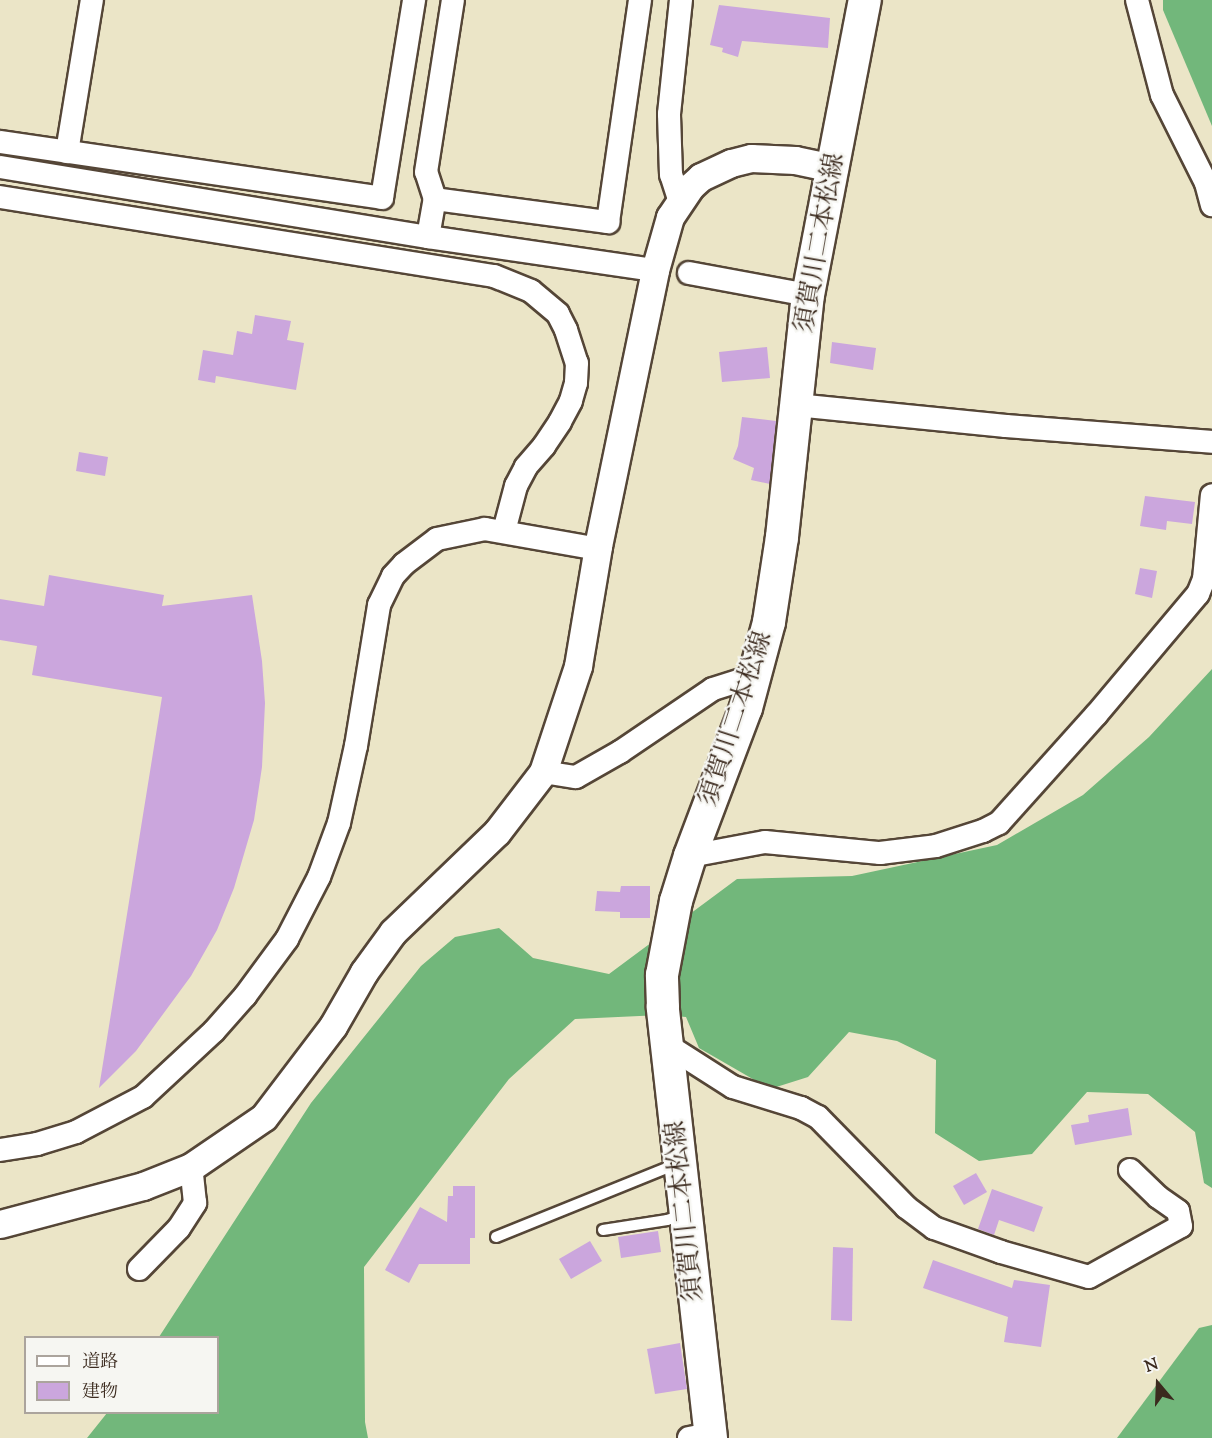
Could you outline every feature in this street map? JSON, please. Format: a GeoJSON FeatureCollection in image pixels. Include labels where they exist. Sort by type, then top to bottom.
{"type":"FeatureCollection","features":[{"type":"Feature","properties":{"kind":"main road","name":"須賀川二本松線"},"geometry":{"type":"LineString","coordinates":[[703,1437],[686,1214],[667,1045],[662,975],[676,901],[690,856],[746,708],[769,622],[782,537],[808,295],[865,0]]}},
{"type":"Feature","properties":{"kind":"street"},"geometry":{"type":"LineString","coordinates":[[67,152],[92,0]]}},
{"type":"Feature","properties":{"kind":"street"},"geometry":{"type":"LineString","coordinates":[[0,142],[382,198],[414,0]]}},
{"type":"Feature","properties":{"kind":"street"},"geometry":{"type":"LineString","coordinates":[[428,237],[435,199],[426,172],[453,0]]}},
{"type":"Feature","properties":{"kind":"street"},"geometry":{"type":"LineString","coordinates":[[435,199],[608,222],[640,0]]}},
{"type":"Feature","properties":{"kind":"street"},"geometry":{"type":"LineString","coordinates":[[680,202],[671,175],[669,114],[681,0]]}},
{"type":"Feature","properties":{"kind":"street"},"geometry":{"type":"LineString","coordinates":[[1137,0],[1162,95],[1206,183],[1212,205]]}},
{"type":"Feature","properties":{"kind":"street"},"geometry":{"type":"LineString","coordinates":[[0,1224],[143,1186],[191,1167],[264,1117],[333,1026],[364,972],[393,932],[497,832],[543,772],[578,666],[598,549],[655,270],[670,217],[691,186],[701,177],[731,163],[750,158],[795,160],[834,168]]}},
{"type":"Feature","properties":{"kind":"street"},"geometry":{"type":"LineString","coordinates":[[0,167],[428,237],[655,270]]}},
{"type":"Feature","properties":{"kind":"street"},"geometry":{"type":"LineString","coordinates":[[0,197],[494,276],[531,291],[558,314],[566,330],[577,363],[576,383],[572,401],[560,422],[526,467],[516,486],[504,531]]}},
{"type":"Feature","properties":{"kind":"street"},"geometry":{"type":"LineString","coordinates":[[689,273],[808,295]]}},
{"type":"Feature","properties":{"kind":"street"},"geometry":{"type":"LineString","coordinates":[[796,405],[1006,426],[1212,442]]}},
{"type":"Feature","properties":{"kind":"street"},"geometry":{"type":"LineString","coordinates":[[690,856],[765,842],[880,853],[936,846],[983,831],[999,822],[1096,716],[1194,600],[1204,579],[1210,537],[1212,495]]}},
{"type":"Feature","properties":{"kind":"street"},"geometry":{"type":"LineString","coordinates":[[0,1150],[38,1144],[76,1132],[143,1097],[179,1066],[245,996],[286,939],[319,877],[339,822],[356,746],[379,605],[385,590],[404,564],[437,539],[469,530],[504,531],[598,549]]}},
{"type":"Feature","properties":{"kind":"street"},"geometry":{"type":"LineString","coordinates":[[543,772],[576,777],[620,752],[713,689],[754,676]]}},
{"type":"Feature","properties":{"kind":"street"},"geometry":{"type":"LineString","coordinates":[[667,1045],[733,1087],[801,1108],[818,1117],[906,1206],[934,1228],[1001,1252],[1089,1277],[1181,1226],[1178,1211],[1158,1197],[1130,1170]]}},
{"type":"Feature","properties":{"kind":"street"},"geometry":{"type":"LineString","coordinates":[[139,1269],[179,1228],[195,1203],[191,1167]]}},
{"type":"Feature","properties":{"kind":"lane"},"geometry":{"type":"LineString","coordinates":[[496,1237],[681,1162]]}},
{"type":"Feature","properties":{"kind":"lane"},"geometry":{"type":"LineString","coordinates":[[603,1230],[667,1220],[686,1214]]}},
{"type":"Feature","properties":{"kind":"green space"},"geometry":{"type":"Polygon","coordinates":[[[1163,0],[1212,0],[1212,126],[1163,10],[1163,0]]]}},
{"type":"Feature","properties":{"kind":"green space"},"geometry":{"type":"Polygon","coordinates":[[[1212,669],[1212,1188],[1204,1183],[1195,1132],[1148,1094],[1087,1092],[1032,1154],[979,1161],[935,1133],[936,1060],[897,1041],[849,1032],[808,1077],[770,1089],[699,1048],[686,1017],[661,1015],[575,1019],[509,1079],[364,1267],[365,1422],[368,1438],[87,1438],[106,1414],[219,1414],[219,1336],[160,1336],[311,1103],[421,966],[455,937],[499,928],[533,958],[609,974],[737,879],[852,876],[997,845],[1083,795],[1149,737],[1212,669]]]}},
{"type":"Feature","properties":{"kind":"green space"},"geometry":{"type":"Polygon","coordinates":[[[1212,1325],[1212,1438],[1117,1438],[1199,1328],[1212,1325]]]}},
{"type":"Feature","properties":{"kind":"building"},"geometry":{"type":"Polygon","coordinates":[[[719,5],[830,18],[828,48],[742,41],[738,57],[722,52],[723,48],[710,45],[719,5]]]}},
{"type":"Feature","properties":{"kind":"building"},"geometry":{"type":"Polygon","coordinates":[[[255,315],[291,321],[287,340],[304,343],[296,390],[216,376],[215,383],[198,380],[203,350],[233,355],[237,331],[252,334],[255,315]]]}},
{"type":"Feature","properties":{"kind":"building"},"geometry":{"type":"Polygon","coordinates":[[[832,342],[876,348],[873,370],[830,363],[832,342]]]}},
{"type":"Feature","properties":{"kind":"building"},"geometry":{"type":"Polygon","coordinates":[[[767,347],[770,378],[722,382],[719,352],[767,347]]]}},
{"type":"Feature","properties":{"kind":"building"},"geometry":{"type":"Polygon","coordinates":[[[742,417],[776,421],[770,484],[751,480],[754,468],[733,459],[738,446],[742,417]]]}},
{"type":"Feature","properties":{"kind":"building"},"geometry":{"type":"Polygon","coordinates":[[[79,452],[108,457],[105,476],[76,471],[79,452]]]}},
{"type":"Feature","properties":{"kind":"building"},"geometry":{"type":"Polygon","coordinates":[[[1145,496],[1195,502],[1192,524],[1167,521],[1166,530],[1140,526],[1145,496]]]}},
{"type":"Feature","properties":{"kind":"building"},"geometry":{"type":"Polygon","coordinates":[[[1140,568],[1157,571],[1152,598],[1135,594],[1140,568]]]}},
{"type":"Feature","properties":{"kind":"building"},"geometry":{"type":"Polygon","coordinates":[[[49,575],[164,595],[162,606],[252,595],[262,661],[265,703],[262,767],[254,820],[234,888],[217,930],[191,976],[136,1051],[99,1088],[162,697],[32,675],[37,646],[0,640],[0,599],[44,606],[49,575]]]}},
{"type":"Feature","properties":{"kind":"building"},"geometry":{"type":"Polygon","coordinates":[[[621,886],[650,886],[650,918],[620,918],[620,912],[595,911],[597,891],[620,892],[621,886]]]}},
{"type":"Feature","properties":{"kind":"building"},"geometry":{"type":"Polygon","coordinates":[[[1128,1108],[1132,1135],[1075,1145],[1071,1125],[1089,1122],[1088,1115],[1128,1108]]]}},
{"type":"Feature","properties":{"kind":"building"},"geometry":{"type":"Polygon","coordinates":[[[976,1173],[987,1192],[964,1205],[953,1186],[976,1173]]]}},
{"type":"Feature","properties":{"kind":"building"},"geometry":{"type":"Polygon","coordinates":[[[453,1186],[475,1186],[475,1238],[470,1238],[470,1264],[419,1264],[409,1283],[385,1270],[420,1207],[447,1222],[448,1196],[453,1196],[453,1186]]]}},
{"type":"Feature","properties":{"kind":"building"},"geometry":{"type":"Polygon","coordinates":[[[992,1189],[1043,1207],[1034,1232],[999,1220],[994,1235],[978,1229],[992,1189]]]}},
{"type":"Feature","properties":{"kind":"building"},"geometry":{"type":"Polygon","coordinates":[[[658,1231],[661,1252],[621,1258],[618,1237],[658,1231]]]}},
{"type":"Feature","properties":{"kind":"building"},"geometry":{"type":"Polygon","coordinates":[[[590,1241],[602,1261],[571,1279],[559,1259],[590,1241]]]}},
{"type":"Feature","properties":{"kind":"building"},"geometry":{"type":"Polygon","coordinates":[[[833,1247],[853,1248],[852,1321],[831,1320],[833,1247]]]}},
{"type":"Feature","properties":{"kind":"building"},"geometry":{"type":"Polygon","coordinates":[[[933,1260],[1012,1288],[1014,1280],[1050,1285],[1041,1347],[1004,1342],[1008,1317],[923,1288],[933,1260]]]}},
{"type":"Feature","properties":{"kind":"building"},"geometry":{"type":"Polygon","coordinates":[[[680,1343],[687,1389],[655,1394],[647,1349],[680,1343]]]}}]}
